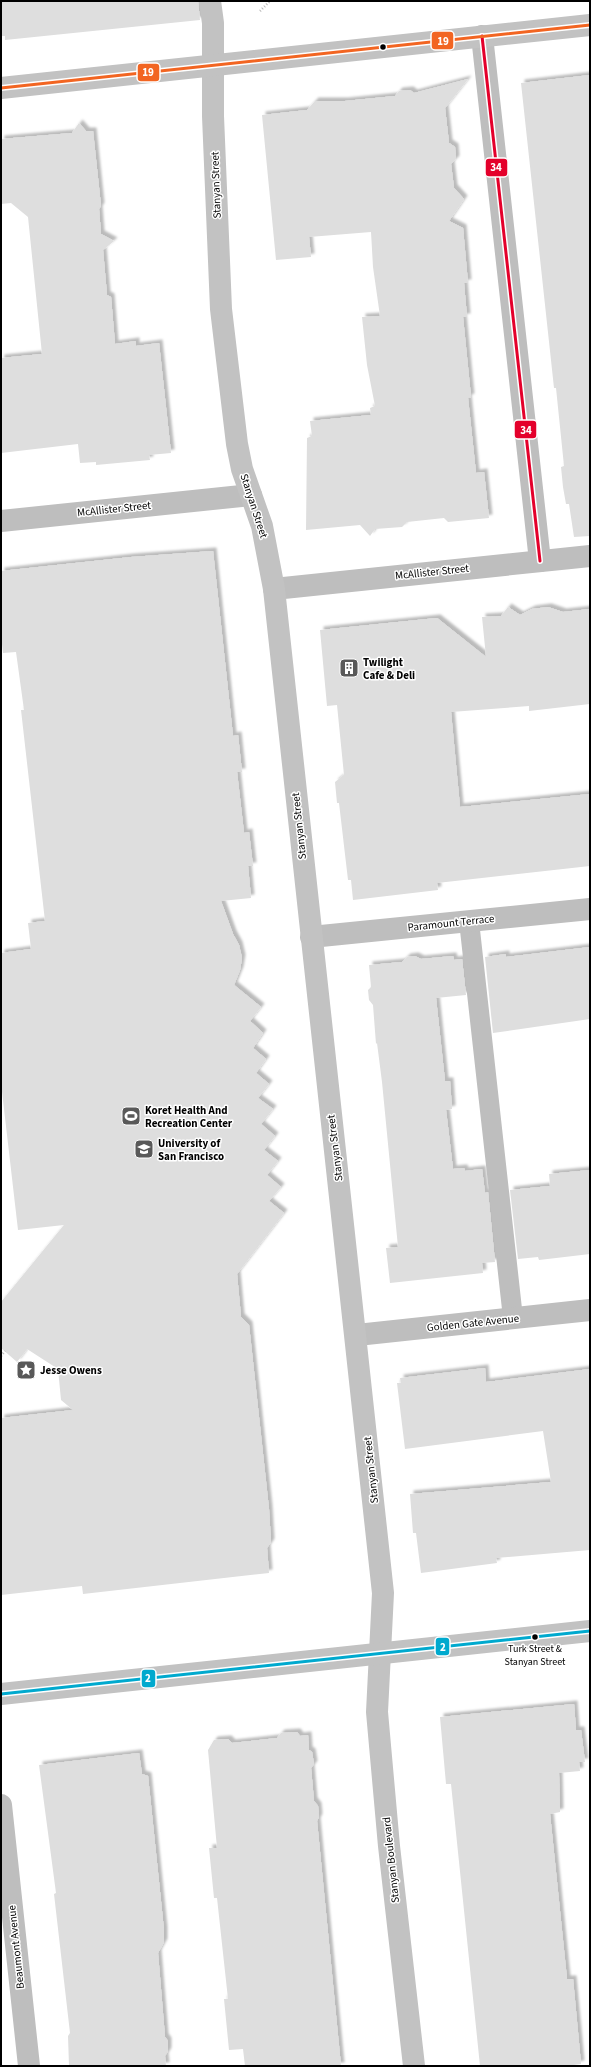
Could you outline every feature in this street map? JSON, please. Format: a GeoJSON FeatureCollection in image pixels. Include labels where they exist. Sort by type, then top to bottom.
{"type":"FeatureCollection","features":[{"type":"Feature","properties":{"kind":"main road","name":"Stanyan Street"},"geometry":{"type":"LineString","coordinates":[[210,1],[212,22],[221,309],[237,444],[242,469],[265,540],[274,589],[311,937],[357,1336],[383,1593],[380,1654]]}},
{"type":"Feature","properties":{"kind":"main road"},"geometry":{"type":"LineString","coordinates":[[1,88],[590,25]]}},
{"type":"Feature","properties":{"kind":"main road"},"geometry":{"type":"LineString","coordinates":[[1,1694],[590,1631]]}},
{"type":"Feature","properties":{"kind":"main road","name":"Stanyan Boulevard"},"geometry":{"type":"LineString","coordinates":[[380,1654],[377,1712],[389,1846],[414,2066]]}},
{"type":"Feature","properties":{"kind":"street"},"geometry":{"type":"LineString","coordinates":[[482,36],[540,561]]}},
{"type":"Feature","properties":{"kind":"street","name":"McAllister Street"},"geometry":{"type":"LineString","coordinates":[[1,521],[251,495]]}},
{"type":"Feature","properties":{"kind":"street","name":"McAllister Street"},"geometry":{"type":"LineString","coordinates":[[274,589],[590,556]]}},
{"type":"Feature","properties":{"kind":"street","name":"Paramount Terrace"},"geometry":{"type":"LineString","coordinates":[[311,937],[590,909]]}},
{"type":"Feature","properties":{"kind":"street","name":"Golden Gate Avenue"},"geometry":{"type":"LineString","coordinates":[[357,1336],[590,1310]]}},
{"type":"Feature","properties":{"kind":"street","name":"Beaumont Avenue"},"geometry":{"type":"LineString","coordinates":[[1,1805],[29,2066]]}},
{"type":"Feature","properties":{"kind":"lane"},"geometry":{"type":"LineString","coordinates":[[469,921],[513,1318]]}},
{"type":"Feature","properties":{"kind":"path"},"geometry":{"type":"LineString","coordinates":[[260,10],[270,1]]}},
{"type":"Feature","properties":{"kind":"path"},"geometry":{"type":"LineString","coordinates":[[1,1356],[5,1351]]}},
{"type":"Feature","properties":{"kind":"building"},"geometry":{"type":"Polygon","coordinates":[[[1,1],[198,1],[200,20],[5,40],[5,36],[1,36],[1,1]]]}},
{"type":"Feature","properties":{"kind":"building"},"geometry":{"type":"Polygon","coordinates":[[[590,75],[590,536],[574,537],[569,504],[566,504],[563,487],[561,467],[564,466],[556,388],[554,388],[521,83],[590,75]]]}},
{"type":"Feature","properties":{"kind":"building"},"geometry":{"type":"Polygon","coordinates":[[[468,79],[445,108],[449,143],[455,147],[456,159],[451,164],[454,188],[464,199],[449,221],[463,228],[468,283],[464,283],[467,317],[463,317],[471,397],[468,398],[476,473],[484,472],[489,518],[448,522],[444,518],[407,522],[402,527],[375,529],[370,536],[360,525],[306,530],[307,438],[312,436],[310,421],[371,415],[370,408],[375,406],[367,365],[362,317],[380,316],[373,267],[371,232],[309,237],[311,257],[276,260],[262,115],[307,110],[315,101],[345,101],[395,96],[399,91],[410,90],[414,93],[468,79]]]}},
{"type":"Feature","properties":{"kind":"building"},"geometry":{"type":"Polygon","coordinates":[[[79,123],[86,131],[93,131],[101,206],[99,209],[101,234],[114,241],[103,250],[107,295],[111,297],[115,344],[136,341],[136,346],[159,343],[171,453],[149,455],[150,460],[96,465],[96,462],[80,463],[78,444],[1,453],[1,358],[42,354],[28,217],[11,203],[1,204],[1,139],[72,133],[79,123]]]}},
{"type":"Feature","properties":{"kind":"building","name":"University of San Francisco"},"geometry":{"type":"Polygon","coordinates":[[[213,551],[233,736],[238,735],[242,772],[237,772],[244,833],[249,832],[253,866],[248,866],[251,898],[221,901],[233,934],[239,945],[242,958],[240,970],[234,985],[261,1007],[250,1021],[263,1033],[253,1048],[266,1059],[256,1073],[269,1084],[258,1098],[273,1109],[261,1124],[275,1136],[264,1150],[278,1161],[267,1175],[281,1187],[269,1201],[284,1213],[237,1274],[241,1317],[249,1325],[269,1509],[271,1542],[267,1548],[269,1573],[83,1594],[82,1586],[1,1595],[1,1418],[73,1410],[61,1400],[58,1369],[27,1349],[17,1362],[1,1348],[1,1302],[64,1225],[18,1230],[1,1083],[1,953],[31,949],[28,923],[45,921],[21,710],[24,710],[16,652],[3,653],[1,635],[1,571],[131,557],[213,551]]]}},
{"type":"Feature","properties":{"kind":"building"},"geometry":{"type":"Polygon","coordinates":[[[508,607],[520,615],[532,609],[548,607],[563,612],[590,609],[590,704],[529,711],[529,706],[451,712],[460,807],[590,794],[590,866],[437,883],[438,890],[353,900],[351,880],[348,880],[339,803],[337,803],[335,782],[344,775],[337,705],[327,706],[320,630],[437,618],[486,657],[482,617],[501,616],[508,607]]]}},
{"type":"Feature","properties":{"kind":"building"},"geometry":{"type":"Polygon","coordinates":[[[590,947],[590,1019],[493,1033],[485,957],[506,954],[506,957],[590,947]]]}},
{"type":"Feature","properties":{"kind":"building"},"geometry":{"type":"Polygon","coordinates":[[[415,956],[421,959],[453,956],[454,960],[462,959],[466,995],[436,998],[445,1081],[450,1081],[452,1109],[446,1110],[453,1169],[464,1168],[465,1171],[482,1169],[485,1193],[488,1192],[495,1262],[482,1263],[483,1273],[390,1283],[386,1248],[398,1247],[373,1005],[369,1000],[368,990],[371,987],[369,965],[402,962],[407,957],[415,956]]]}},
{"type":"Feature","properties":{"kind":"building"},"geometry":{"type":"Polygon","coordinates":[[[590,1170],[590,1254],[539,1260],[538,1257],[518,1259],[510,1190],[550,1186],[549,1174],[590,1170]]]}},
{"type":"Feature","properties":{"kind":"building"},"geometry":{"type":"Polygon","coordinates":[[[485,1368],[486,1382],[590,1369],[590,1550],[496,1558],[497,1563],[421,1573],[416,1533],[413,1533],[410,1494],[551,1482],[543,1431],[405,1449],[397,1383],[401,1383],[400,1378],[485,1368]]]}},
{"type":"Feature","properties":{"kind":"building"},"geometry":{"type":"Polygon","coordinates":[[[574,1704],[576,1730],[581,1730],[585,1762],[579,1762],[580,1771],[559,1773],[560,1812],[550,1814],[567,1979],[573,1979],[581,2064],[567,2066],[480,2066],[451,1784],[446,1784],[440,1717],[574,1704]]]}},
{"type":"Feature","properties":{"kind":"building"},"geometry":{"type":"Polygon","coordinates":[[[297,1732],[300,1736],[308,1735],[309,1750],[312,1752],[314,1764],[311,1768],[314,1801],[318,1806],[319,1817],[317,1821],[341,2066],[245,2066],[243,2049],[229,2050],[224,1999],[228,1999],[217,1898],[214,1898],[209,1848],[217,1848],[208,1750],[214,1740],[228,1739],[232,1743],[277,1738],[281,1733],[297,1732]]]}},
{"type":"Feature","properties":{"kind":"building"},"geometry":{"type":"Polygon","coordinates":[[[139,1753],[142,1774],[148,1776],[164,1930],[164,1942],[158,1953],[165,2037],[168,2041],[168,2051],[165,2056],[166,2066],[69,2066],[68,2036],[70,2033],[54,1894],[56,1893],[39,1765],[139,1753]]]}},
{"type":"Feature","properties":{"kind":"transit line","name":"19"},"geometry":{"type":"LineString","coordinates":[[1,88],[590,25]]}},
{"type":"Feature","properties":{"kind":"transit line","name":"34"},"geometry":{"type":"LineString","coordinates":[[482,36],[540,561]]}},
{"type":"Feature","properties":{"kind":"transit line","name":"2"},"geometry":{"type":"LineString","coordinates":[[1,1694],[590,1631]]}},
{"type":"Feature","properties":{"kind":"place","name":"Twilight Cafe & Deli"},"geometry":{"type":"Point","coordinates":[349,668]}},
{"type":"Feature","properties":{"kind":"place","name":"Koret Health And Recreation Center"},"geometry":{"type":"Point","coordinates":[131,1116]}},
{"type":"Feature","properties":{"kind":"place","name":"University of San Francisco"},"geometry":{"type":"Point","coordinates":[144,1149]}},
{"type":"Feature","properties":{"kind":"place","name":"Jesse Owens"},"geometry":{"type":"Point","coordinates":[26,1370]}},
{"type":"Feature","properties":{"kind":"place","name":"Turk Street & Stanyan Street"},"geometry":{"type":"Point","coordinates":[535,1637]}}]}
